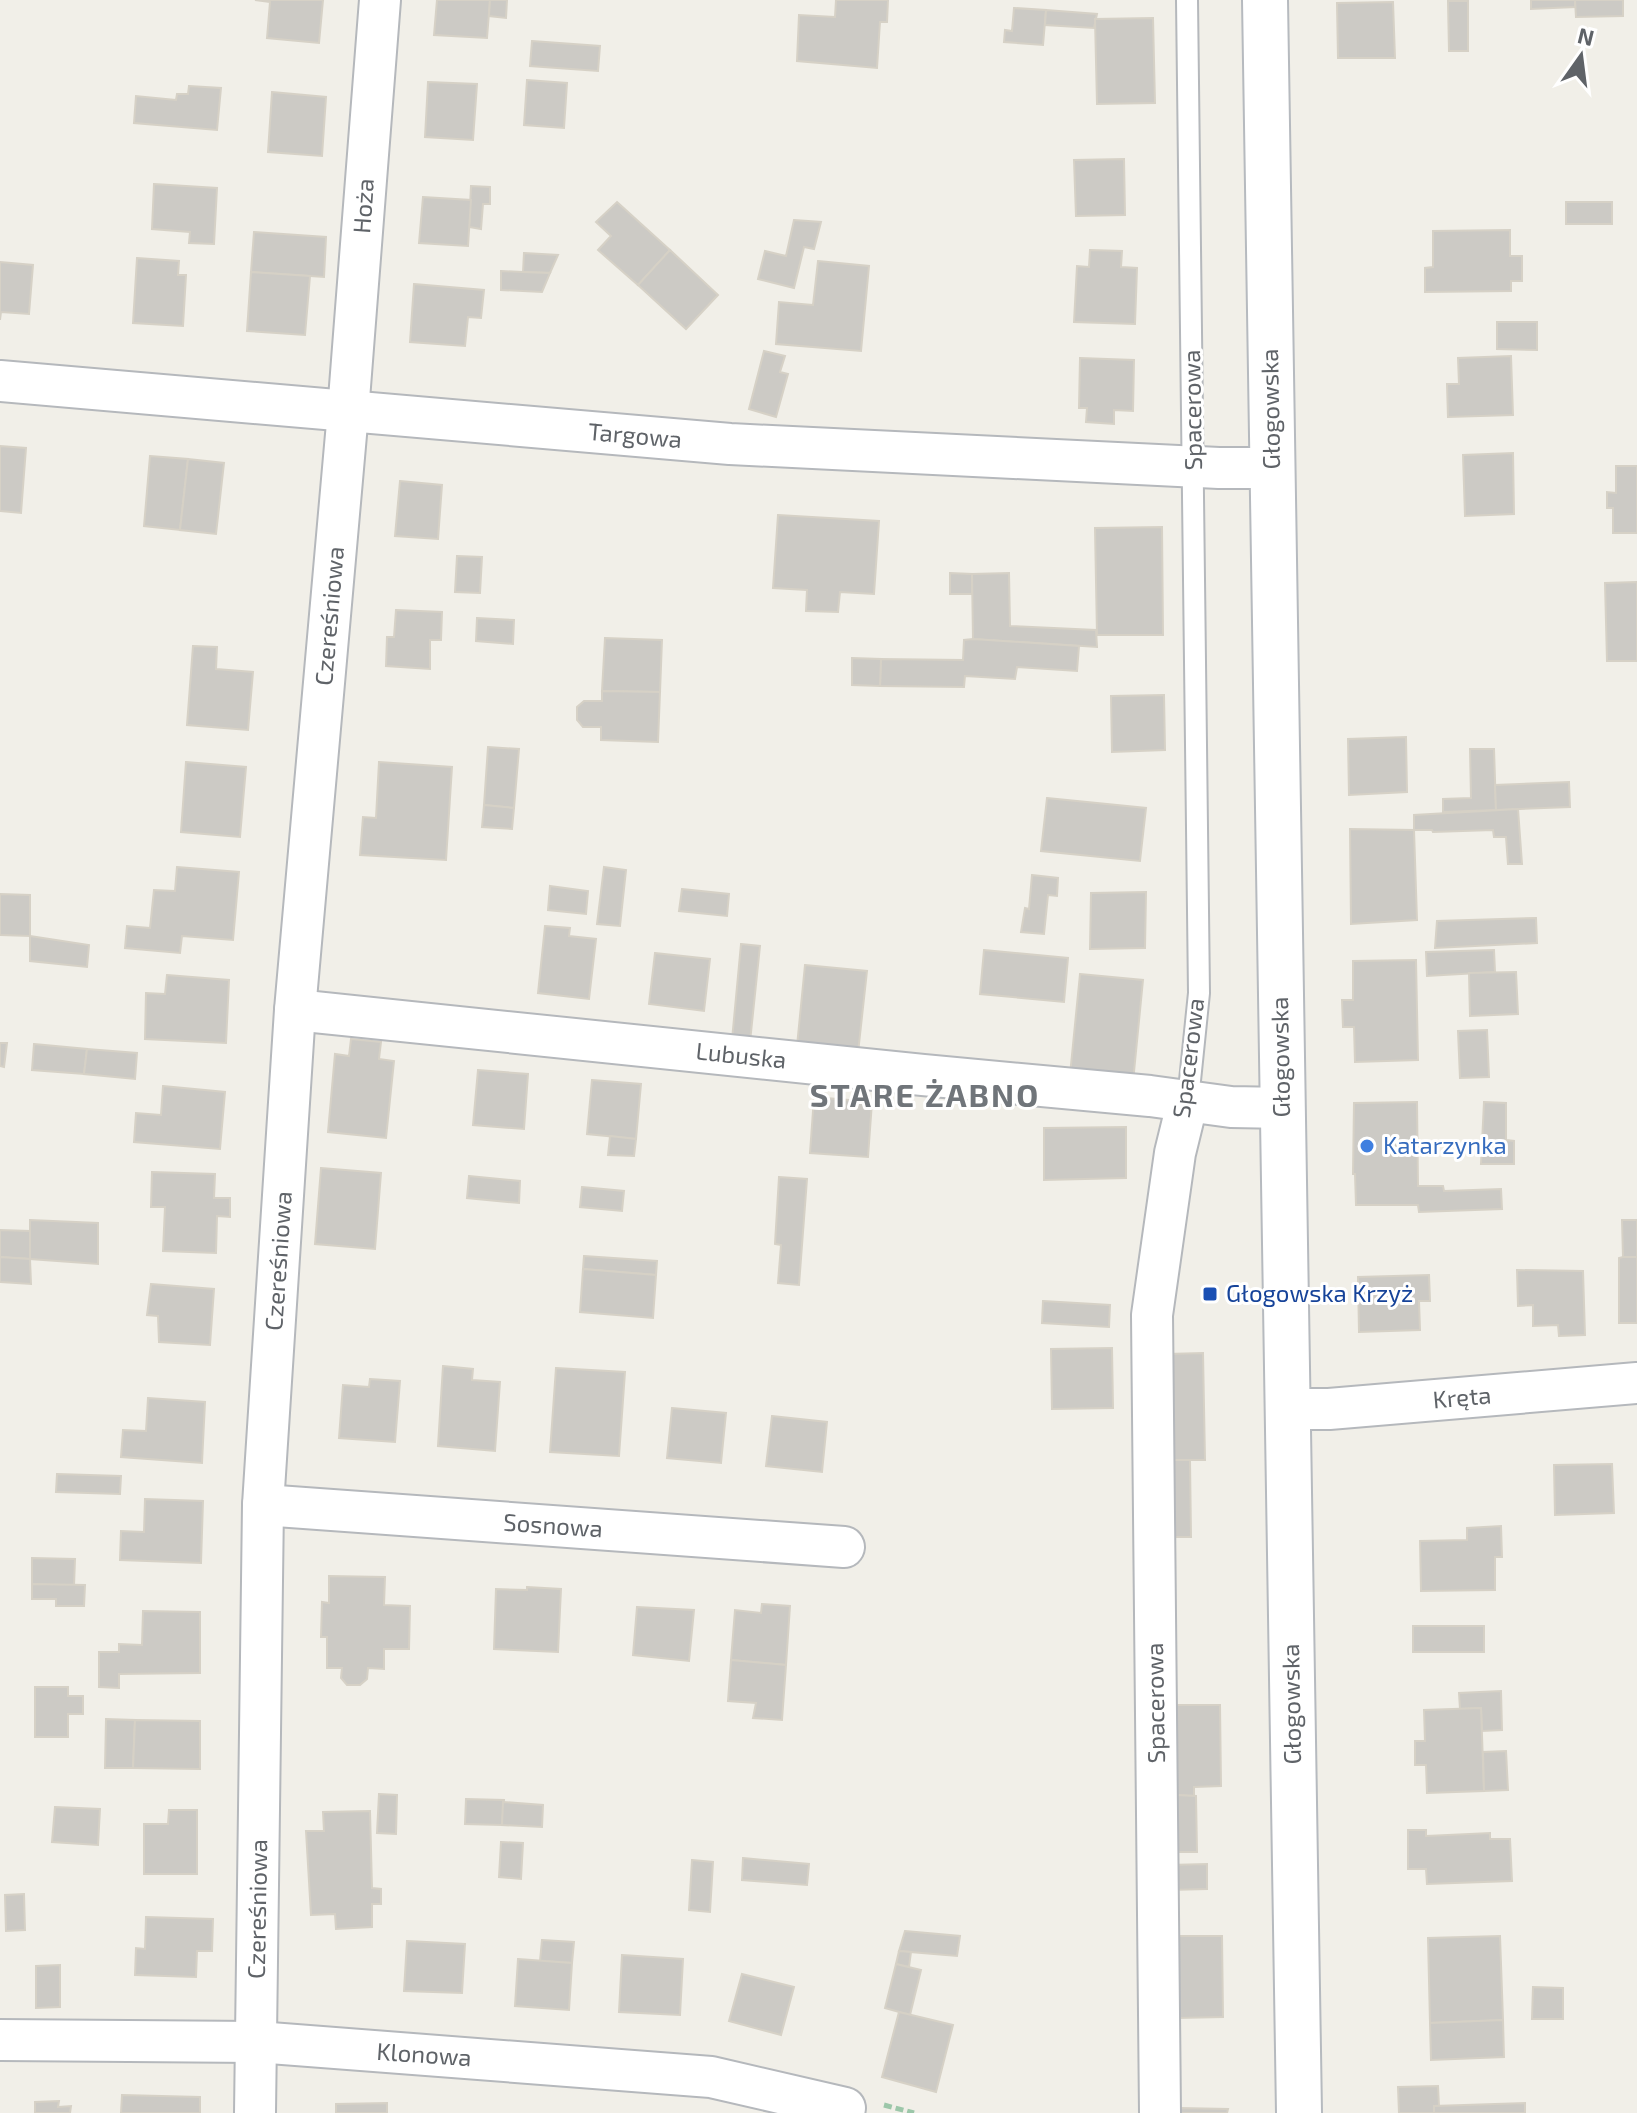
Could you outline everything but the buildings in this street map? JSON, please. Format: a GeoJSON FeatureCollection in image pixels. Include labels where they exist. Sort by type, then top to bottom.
{"type":"FeatureCollection","features":[{"type":"Feature","properties":{"kind":"street","name":"Hoża"},"geometry":{"type":"LineString","coordinates":[[348,412],[380,0]]}},
{"type":"Feature","properties":{"kind":"street","name":"Głogowska"},"geometry":{"type":"LineString","coordinates":[[1265,0],[1299,2113]]}},
{"type":"Feature","properties":{"kind":"street","name":"Targowa"},"geometry":{"type":"LineString","coordinates":[[0,381],[730,444],[1194,467],[1272,468]]}},
{"type":"Feature","properties":{"kind":"street","name":"Czereśniowa"},"geometry":{"type":"LineString","coordinates":[[255,2113],[263,1505],[295,1010],[348,412]]}},
{"type":"Feature","properties":{"kind":"street","name":"Lubuska"},"geometry":{"type":"LineString","coordinates":[[295,1010],[1188,1100],[1231,1107],[1282,1108]]}},
{"type":"Feature","properties":{"kind":"street","name":"Spacerowa"},"geometry":{"type":"LineString","coordinates":[[1160,2113],[1152,1315],[1175,1153],[1188,1100]]}},
{"type":"Feature","properties":{"kind":"street","name":"Kręta"},"geometry":{"type":"LineString","coordinates":[[1287,1409],[1329,1409],[1637,1383]]}},
{"type":"Feature","properties":{"kind":"street","name":"Sosnowa"},"geometry":{"type":"LineString","coordinates":[[263,1505],[844,1547]]}},
{"type":"Feature","properties":{"kind":"street","name":"Klonowa"},"geometry":{"type":"LineString","coordinates":[[0,2040],[257,2042],[711,2077],[845,2108]]}},
{"type":"Feature","properties":{"kind":"lane","name":"Spacerowa"},"geometry":{"type":"LineString","coordinates":[[1187,0],[1199,993],[1188,1100]]}},
{"type":"Feature","properties":{"kind":"place","name":"Katarzynka"},"geometry":{"type":"Point","coordinates":[1367,1146]}},
{"type":"Feature","properties":{"kind":"place","name":"Głogowska Krzyż"},"geometry":{"type":"Point","coordinates":[1210,1294]}},
{"type":"Feature","properties":{"kind":"district","name":"STARE ŻABNO"},"geometry":{"type":"Point","coordinates":[925,1096]}}]}
